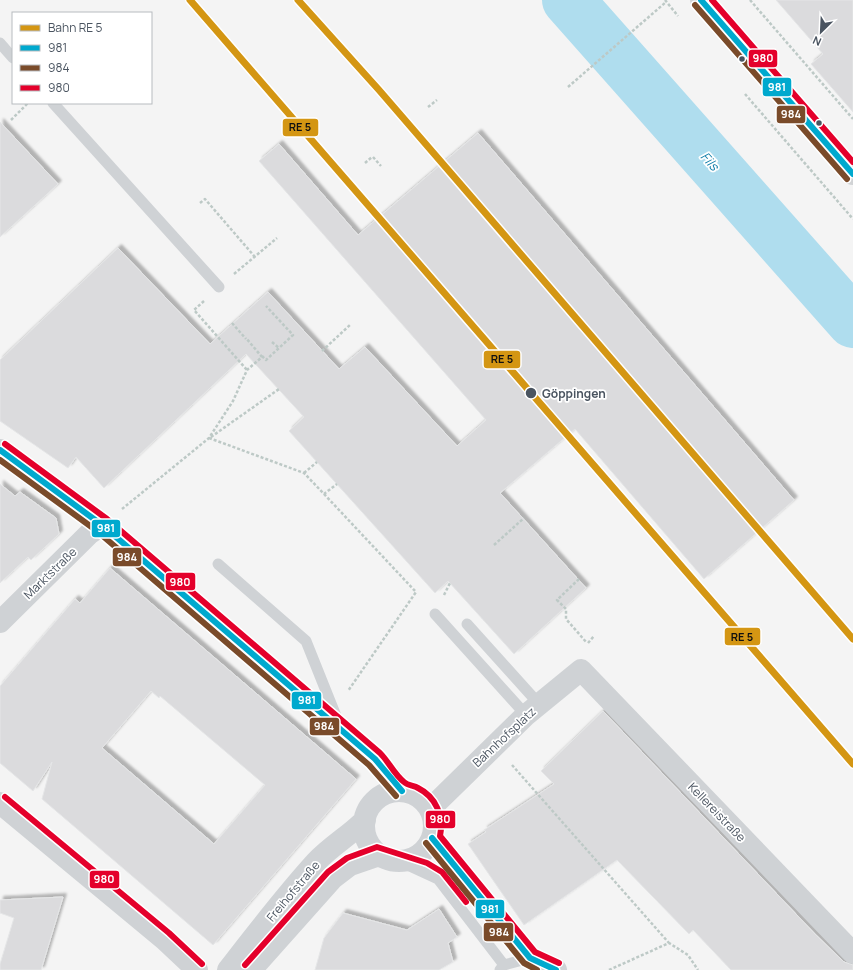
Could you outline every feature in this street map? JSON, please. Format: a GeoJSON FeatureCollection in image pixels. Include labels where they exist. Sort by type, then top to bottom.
{"type":"FeatureCollection","features":[{"type":"Feature","properties":{"kind":"main road"},"geometry":{"type":"LineString","coordinates":[[701,0],[853,174]]}},
{"type":"Feature","properties":{"kind":"street"},"geometry":{"type":"LineString","coordinates":[[0,450],[102,525],[375,759],[402,791]]}},
{"type":"Feature","properties":{"kind":"street","name":"Marktstraße"},"geometry":{"type":"LineString","coordinates":[[0,622],[90,534],[102,525]]}},
{"type":"Feature","properties":{"kind":"street","name":"Bahnhofsplatz"},"geometry":{"type":"LineString","coordinates":[[430,809],[494,745],[532,710],[581,670]]}},
{"type":"Feature","properties":{"kind":"street","name":"Kellereistraße"},"geometry":{"type":"LineString","coordinates":[[581,670],[853,953]]}},
{"type":"Feature","properties":{"kind":"street"},"geometry":{"type":"LineString","coordinates":[[402,791],[412,794],[422,800],[430,809],[434,828],[432,838],[427,847],[419,855],[409,859],[389,858],[366,839],[364,830],[368,810],[374,802],[391,792],[402,791]]}},
{"type":"Feature","properties":{"kind":"street"},"geometry":{"type":"LineString","coordinates":[[0,804],[164,939],[197,970]]}},
{"type":"Feature","properties":{"kind":"street","name":"Freihofstraße"},"geometry":{"type":"LineString","coordinates":[[228,970],[317,862],[336,844],[350,835],[365,820]]}},
{"type":"Feature","properties":{"kind":"street"},"geometry":{"type":"LineString","coordinates":[[432,838],[530,958],[556,970]]}},
{"type":"Feature","properties":{"kind":"street","name":"Freihofstraße"},"geometry":{"type":"LineString","coordinates":[[250,970],[334,878],[350,865],[389,858]]}},
{"type":"Feature","properties":{"kind":"lane"},"geometry":{"type":"LineString","coordinates":[[0,44],[12,57]]}},
{"type":"Feature","properties":{"kind":"lane"},"geometry":{"type":"LineString","coordinates":[[54,104],[219,287]]}},
{"type":"Feature","properties":{"kind":"lane"},"geometry":{"type":"LineString","coordinates":[[218,564],[306,641],[341,730]]}},
{"type":"Feature","properties":{"kind":"lane"},"geometry":{"type":"LineString","coordinates":[[435,614],[532,710]]}},
{"type":"Feature","properties":{"kind":"lane"},"geometry":{"type":"LineString","coordinates":[[467,624],[532,710]]}},
{"type":"Feature","properties":{"kind":"lane"},"geometry":{"type":"LineString","coordinates":[[389,858],[438,879],[502,968],[530,958]]}},
{"type":"Feature","properties":{"kind":"path"},"geometry":{"type":"LineString","coordinates":[[750,0],[853,119]]}},
{"type":"Feature","properties":{"kind":"path"},"geometry":{"type":"LineString","coordinates":[[568,87],[665,1],[681,18]]}},
{"type":"Feature","properties":{"kind":"path"},"geometry":{"type":"LineString","coordinates":[[742,90],[853,219]]}},
{"type":"Feature","properties":{"kind":"path"},"geometry":{"type":"LineString","coordinates":[[428,107],[437,100]]}},
{"type":"Feature","properties":{"kind":"path"},"geometry":{"type":"LineString","coordinates":[[11,120],[27,104]]}},
{"type":"Feature","properties":{"kind":"path"},"geometry":{"type":"LineString","coordinates":[[364,163],[373,157],[381,166]]}},
{"type":"Feature","properties":{"kind":"path"},"geometry":{"type":"LineString","coordinates":[[200,203],[205,199],[255,257]]}},
{"type":"Feature","properties":{"kind":"path"},"geometry":{"type":"LineString","coordinates":[[247,370],[194,310],[277,238]]}},
{"type":"Feature","properties":{"kind":"path"},"geometry":{"type":"LineString","coordinates":[[232,323],[266,360],[293,335],[266,306]]}},
{"type":"Feature","properties":{"kind":"path"},"geometry":{"type":"LineString","coordinates":[[322,351],[351,324]]}},
{"type":"Feature","properties":{"kind":"path"},"geometry":{"type":"LineString","coordinates":[[209,438],[234,401],[247,370],[262,357],[246,338]]}},
{"type":"Feature","properties":{"kind":"path"},"geometry":{"type":"LineString","coordinates":[[272,342],[279,348]]}},
{"type":"Feature","properties":{"kind":"path"},"geometry":{"type":"LineString","coordinates":[[102,525],[209,438],[279,389]]}},
{"type":"Feature","properties":{"kind":"path"},"geometry":{"type":"LineString","coordinates":[[209,438],[304,473],[416,592],[347,693]]}},
{"type":"Feature","properties":{"kind":"path"},"geometry":{"type":"LineString","coordinates":[[304,473],[317,462]]}},
{"type":"Feature","properties":{"kind":"path"},"geometry":{"type":"LineString","coordinates":[[324,494],[337,484]]}},
{"type":"Feature","properties":{"kind":"path"},"geometry":{"type":"LineString","coordinates":[[494,545],[524,518]]}},
{"type":"Feature","properties":{"kind":"path"},"geometry":{"type":"LineString","coordinates":[[579,579],[557,600],[566,609],[566,619],[587,643]]}},
{"type":"Feature","properties":{"kind":"path"},"geometry":{"type":"LineString","coordinates":[[494,745],[669,943],[688,955],[698,970]]}},
{"type":"Feature","properties":{"kind":"path"},"geometry":{"type":"LineString","coordinates":[[609,970],[669,943]]}},
{"type":"Feature","properties":{"kind":"building"},"geometry":{"type":"Polygon","coordinates":[[[776,0],[853,0],[853,112],[811,64],[823,54],[776,0]]]}},
{"type":"Feature","properties":{"kind":"building"},"geometry":{"type":"Polygon","coordinates":[[[0,122],[58,184],[0,237],[0,122]]]}},
{"type":"Feature","properties":{"kind":"building"},"geometry":{"type":"Polygon","coordinates":[[[478,133],[794,500],[704,579],[575,429],[500,493],[586,588],[514,654],[448,581],[435,593],[289,431],[304,417],[246,354],[104,488],[76,457],[68,468],[0,421],[0,360],[118,248],[210,344],[268,292],[339,369],[365,347],[457,446],[486,420],[259,161],[279,144],[358,235],[478,133]]]}},
{"type":"Feature","properties":{"kind":"building"},"geometry":{"type":"Polygon","coordinates":[[[0,484],[15,496],[20,492],[56,518],[59,534],[31,560],[28,557],[0,583],[0,484]]]}},
{"type":"Feature","properties":{"kind":"building"},"geometry":{"type":"Polygon","coordinates":[[[110,568],[356,779],[213,945],[42,799],[52,762],[33,791],[0,763],[0,686],[75,599],[80,603],[110,568]],[[151,691],[102,748],[214,844],[265,785],[160,696],[159,698],[151,691]]]}},
{"type":"Feature","properties":{"kind":"building"},"geometry":{"type":"Polygon","coordinates":[[[603,711],[815,934],[844,962],[853,965],[853,970],[731,970],[693,930],[689,934],[617,860],[524,925],[468,844],[486,832],[484,830],[554,784],[541,771],[603,711]]]}},
{"type":"Feature","properties":{"kind":"building"},"geometry":{"type":"Polygon","coordinates":[[[63,897],[41,970],[0,970],[0,964],[14,918],[0,913],[0,900],[63,897]]]}},
{"type":"Feature","properties":{"kind":"building"},"geometry":{"type":"Polygon","coordinates":[[[439,909],[457,937],[448,943],[453,962],[439,970],[315,970],[324,938],[343,913],[407,930],[439,909]]]}},
{"type":"Feature","properties":{"kind":"waterway","name":"Fils"},"geometry":{"type":"LineString","coordinates":[[568,0],[853,322]]}},
{"type":"Feature","properties":{"kind":"transit line"},"geometry":{"type":"LineString","coordinates":[[190,0],[853,764]]}},
{"type":"Feature","properties":{"kind":"transit line"},"geometry":{"type":"LineString","coordinates":[[298,0],[379,90],[853,639]]}},
{"type":"Feature","properties":{"kind":"transit line","name":"981"},"geometry":{"type":"LineString","coordinates":[[701,0],[853,174]]}},
{"type":"Feature","properties":{"kind":"transit line","name":"980"},"geometry":{"type":"LineString","coordinates":[[712,0],[853,162]]}},
{"type":"Feature","properties":{"kind":"transit line","name":"984"},"geometry":{"type":"LineString","coordinates":[[695,5],[847,179]]}},
{"type":"Feature","properties":{"kind":"transit line","name":"980"},"geometry":{"type":"LineString","coordinates":[[5,444],[107,519],[380,753],[404,782],[416,787],[430,796],[440,814],[440,836],[535,952],[559,963]]}},
{"type":"Feature","properties":{"kind":"transit line","name":"981"},"geometry":{"type":"LineString","coordinates":[[0,450],[102,525],[375,759],[402,791]]}},
{"type":"Feature","properties":{"kind":"transit line","name":"984"},"geometry":{"type":"LineString","coordinates":[[0,460],[97,531],[369,765],[396,796]]}},
{"type":"Feature","properties":{"kind":"transit line","name":"980"},"geometry":{"type":"LineString","coordinates":[[5,797],[169,933],[202,964]]}},
{"type":"Feature","properties":{"kind":"transit line","name":"981"},"geometry":{"type":"LineString","coordinates":[[432,838],[530,958],[556,970]]}},
{"type":"Feature","properties":{"kind":"transit line","name":"984"},"geometry":{"type":"LineString","coordinates":[[426,843],[524,963],[537,970]]}},
{"type":"Feature","properties":{"kind":"transit line","name":"980"},"geometry":{"type":"LineString","coordinates":[[245,965],[328,872],[347,858],[377,847],[427,863],[442,872],[466,902]]}},
{"type":"Feature","properties":{"kind":"place","name":"Göppingen"},"geometry":{"type":"Point","coordinates":[531,393]}}]}
